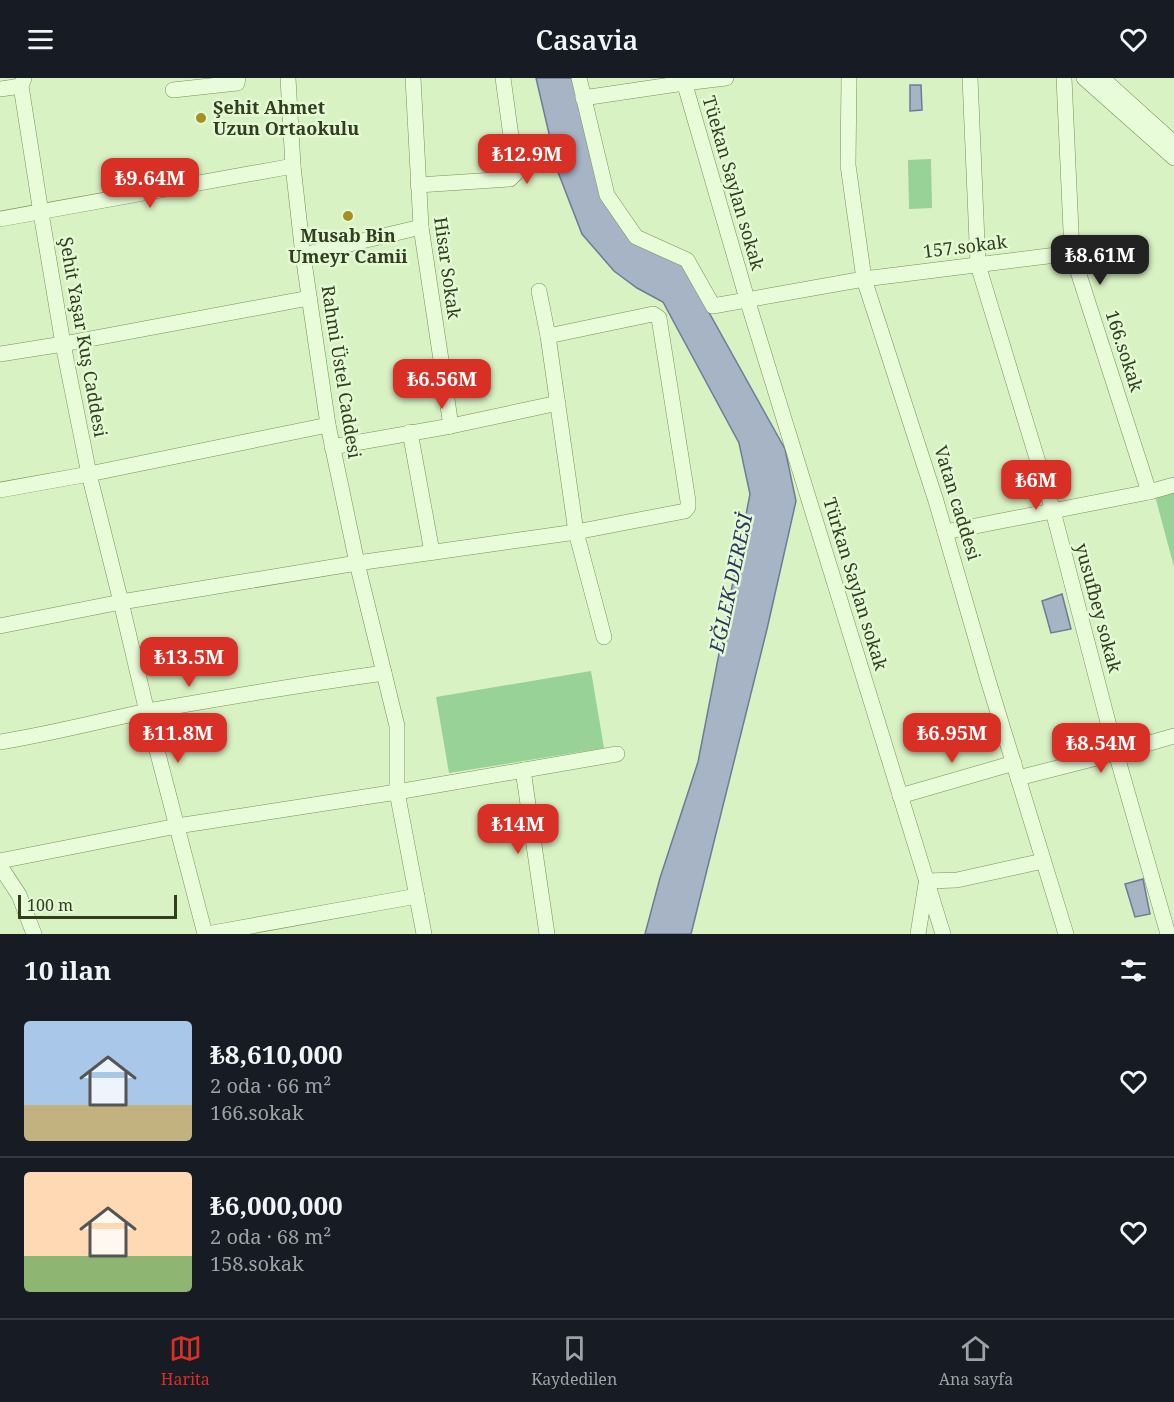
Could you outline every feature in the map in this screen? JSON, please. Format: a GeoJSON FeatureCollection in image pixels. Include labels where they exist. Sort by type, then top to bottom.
{"type":"FeatureCollection","features":[{"type":"Feature","properties":{"kind":"street"},"geometry":{"type":"LineString","coordinates":[[173,90],[237,83],[238,78]]}},
{"type":"Feature","properties":{"kind":"street","name":"Rahmi Üstel Caddesi"},"geometry":{"type":"LineString","coordinates":[[288,78],[293,166],[303,255],[328,425],[357,563],[397,726],[397,792],[424,934]]}},
{"type":"Feature","properties":{"kind":"street","name":"Hisar Sokak"},"geometry":{"type":"LineString","coordinates":[[413,78],[421,227],[451,426]]}},
{"type":"Feature","properties":{"kind":"street"},"geometry":{"type":"LineString","coordinates":[[418,184],[510,178],[516,173],[503,78]]}},
{"type":"Feature","properties":{"kind":"street"},"geometry":{"type":"LineString","coordinates":[[582,93],[683,80],[726,78]]}},
{"type":"Feature","properties":{"kind":"street","name":"Vatan caddesi"},"geometry":{"type":"LineString","coordinates":[[849,78],[848,165],[864,279],[908,411],[1066,934]]}},
{"type":"Feature","properties":{"kind":"street","name":"yusufbey sokak"},"geometry":{"type":"LineString","coordinates":[[970,78],[978,265],[1053,511],[1116,753],[1168,934]]}},
{"type":"Feature","properties":{"kind":"street","name":"166.sokak"},"geometry":{"type":"LineString","coordinates":[[1064,78],[1072,253],[1149,492]]}},
{"type":"Feature","properties":{"kind":"street"},"geometry":{"type":"LineString","coordinates":[[1084,78],[1174,158]]}},
{"type":"Feature","properties":{"kind":"street"},"geometry":{"type":"LineString","coordinates":[[1102,78],[1174,143]]}},
{"type":"Feature","properties":{"kind":"street","name":"Tüekan Saylan sokak"},"geometry":{"type":"LineString","coordinates":[[683,80],[747,299]]}},
{"type":"Feature","properties":{"kind":"street"},"geometry":{"type":"LineString","coordinates":[[0,89],[23,82]]}},
{"type":"Feature","properties":{"kind":"street","name":"Şehit Yaşar Kuş Caddesi"},"geometry":{"type":"LineString","coordinates":[[23,82],[41,213],[63,344],[89,474],[147,712],[206,934]]}},
{"type":"Feature","properties":{"kind":"street","name":"157.sokak"},"geometry":{"type":"LineString","coordinates":[[582,93],[607,195],[636,237],[687,260],[713,306],[864,279],[1072,253]]}},
{"type":"Feature","properties":{"kind":"street"},"geometry":{"type":"LineString","coordinates":[[0,219],[293,166]]}},
{"type":"Feature","properties":{"kind":"street"},"geometry":{"type":"LineString","coordinates":[[303,255],[421,227]]}},
{"type":"Feature","properties":{"kind":"street"},"geometry":{"type":"LineString","coordinates":[[539,291],[548,336],[576,532],[604,637]]}},
{"type":"Feature","properties":{"kind":"street"},"geometry":{"type":"LineString","coordinates":[[0,354],[309,298]]}},
{"type":"Feature","properties":{"kind":"street","name":"Türkan Saylan sokak"},"geometry":{"type":"LineString","coordinates":[[747,299],[943,934]]}},
{"type":"Feature","properties":{"kind":"street"},"geometry":{"type":"LineString","coordinates":[[0,626],[121,602],[357,563],[576,532],[686,511],[688,501],[659,318],[653,314],[548,336]]}},
{"type":"Feature","properties":{"kind":"street"},"geometry":{"type":"LineString","coordinates":[[332,447],[451,426],[558,403]]}},
{"type":"Feature","properties":{"kind":"street"},"geometry":{"type":"LineString","coordinates":[[0,490],[328,425]]}},
{"type":"Feature","properties":{"kind":"street"},"geometry":{"type":"LineString","coordinates":[[410,432],[432,552]]}},
{"type":"Feature","properties":{"kind":"street"},"geometry":{"type":"LineString","coordinates":[[945,532],[1149,492],[1174,485]]}},
{"type":"Feature","properties":{"kind":"street"},"geometry":{"type":"LineString","coordinates":[[0,742],[147,712],[312,683],[384,674]]}},
{"type":"Feature","properties":{"kind":"street"},"geometry":{"type":"LineString","coordinates":[[900,796],[1016,771],[1116,753],[1174,736]]}},
{"type":"Feature","properties":{"kind":"street"},"geometry":{"type":"LineString","coordinates":[[0,861],[177,826],[397,792],[617,754]]}},
{"type":"Feature","properties":{"kind":"street"},"geometry":{"type":"LineString","coordinates":[[523,770],[547,934]]}},
{"type":"Feature","properties":{"kind":"street"},"geometry":{"type":"LineString","coordinates":[[918,934],[927,881],[957,880],[1043,861]]}},
{"type":"Feature","properties":{"kind":"street"},"geometry":{"type":"LineString","coordinates":[[0,866],[19,895],[34,934]]}},
{"type":"Feature","properties":{"kind":"street"},"geometry":{"type":"LineString","coordinates":[[206,934],[417,896]]}},
{"type":"Feature","properties":{"kind":"green space"},"geometry":{"type":"Polygon","coordinates":[[[931,159],[932,208],[909,209],[908,160],[931,159]]]}},
{"type":"Feature","properties":{"kind":"green space"},"geometry":{"type":"Polygon","coordinates":[[[1174,491],[1174,567],[1155,496],[1174,491]]]}},
{"type":"Feature","properties":{"kind":"green space"},"geometry":{"type":"Polygon","coordinates":[[[591,671],[604,748],[449,773],[436,697],[591,671]]]}},
{"type":"Feature","properties":{"kind":"water"},"geometry":{"type":"Polygon","coordinates":[[[536,78],[574,78],[606,205],[682,264],[785,449],[796,501],[767,629],[691,934],[645,934],[660,878],[698,762],[750,494],[739,443],[663,302],[637,288],[614,271],[582,234],[558,172],[536,78]]]}},
{"type":"Feature","properties":{"kind":"water"},"geometry":{"type":"Polygon","coordinates":[[[910,85],[921,85],[922,110],[910,111],[910,85]]]}},
{"type":"Feature","properties":{"kind":"water"},"geometry":{"type":"Polygon","coordinates":[[[1062,594],[1071,629],[1051,633],[1042,601],[1062,594]]]}},
{"type":"Feature","properties":{"kind":"water"},"geometry":{"type":"Polygon","coordinates":[[[1143,879],[1150,914],[1135,917],[1125,884],[1143,879]]]}},
{"type":"Feature","properties":{"kind":"place","name":"Şehit Ahmet Uzun Ortaokulu"},"geometry":{"type":"Point","coordinates":[201,118]}},
{"type":"Feature","properties":{"kind":"place","name":"Musab Bin Umeyr Camii"},"geometry":{"type":"Point","coordinates":[348,216]}},
{"type":"Feature","properties":{"kind":"water label","name":"EĞLEK DERESİ"},"geometry":{"type":"Point","coordinates":[731,583]}}]}
